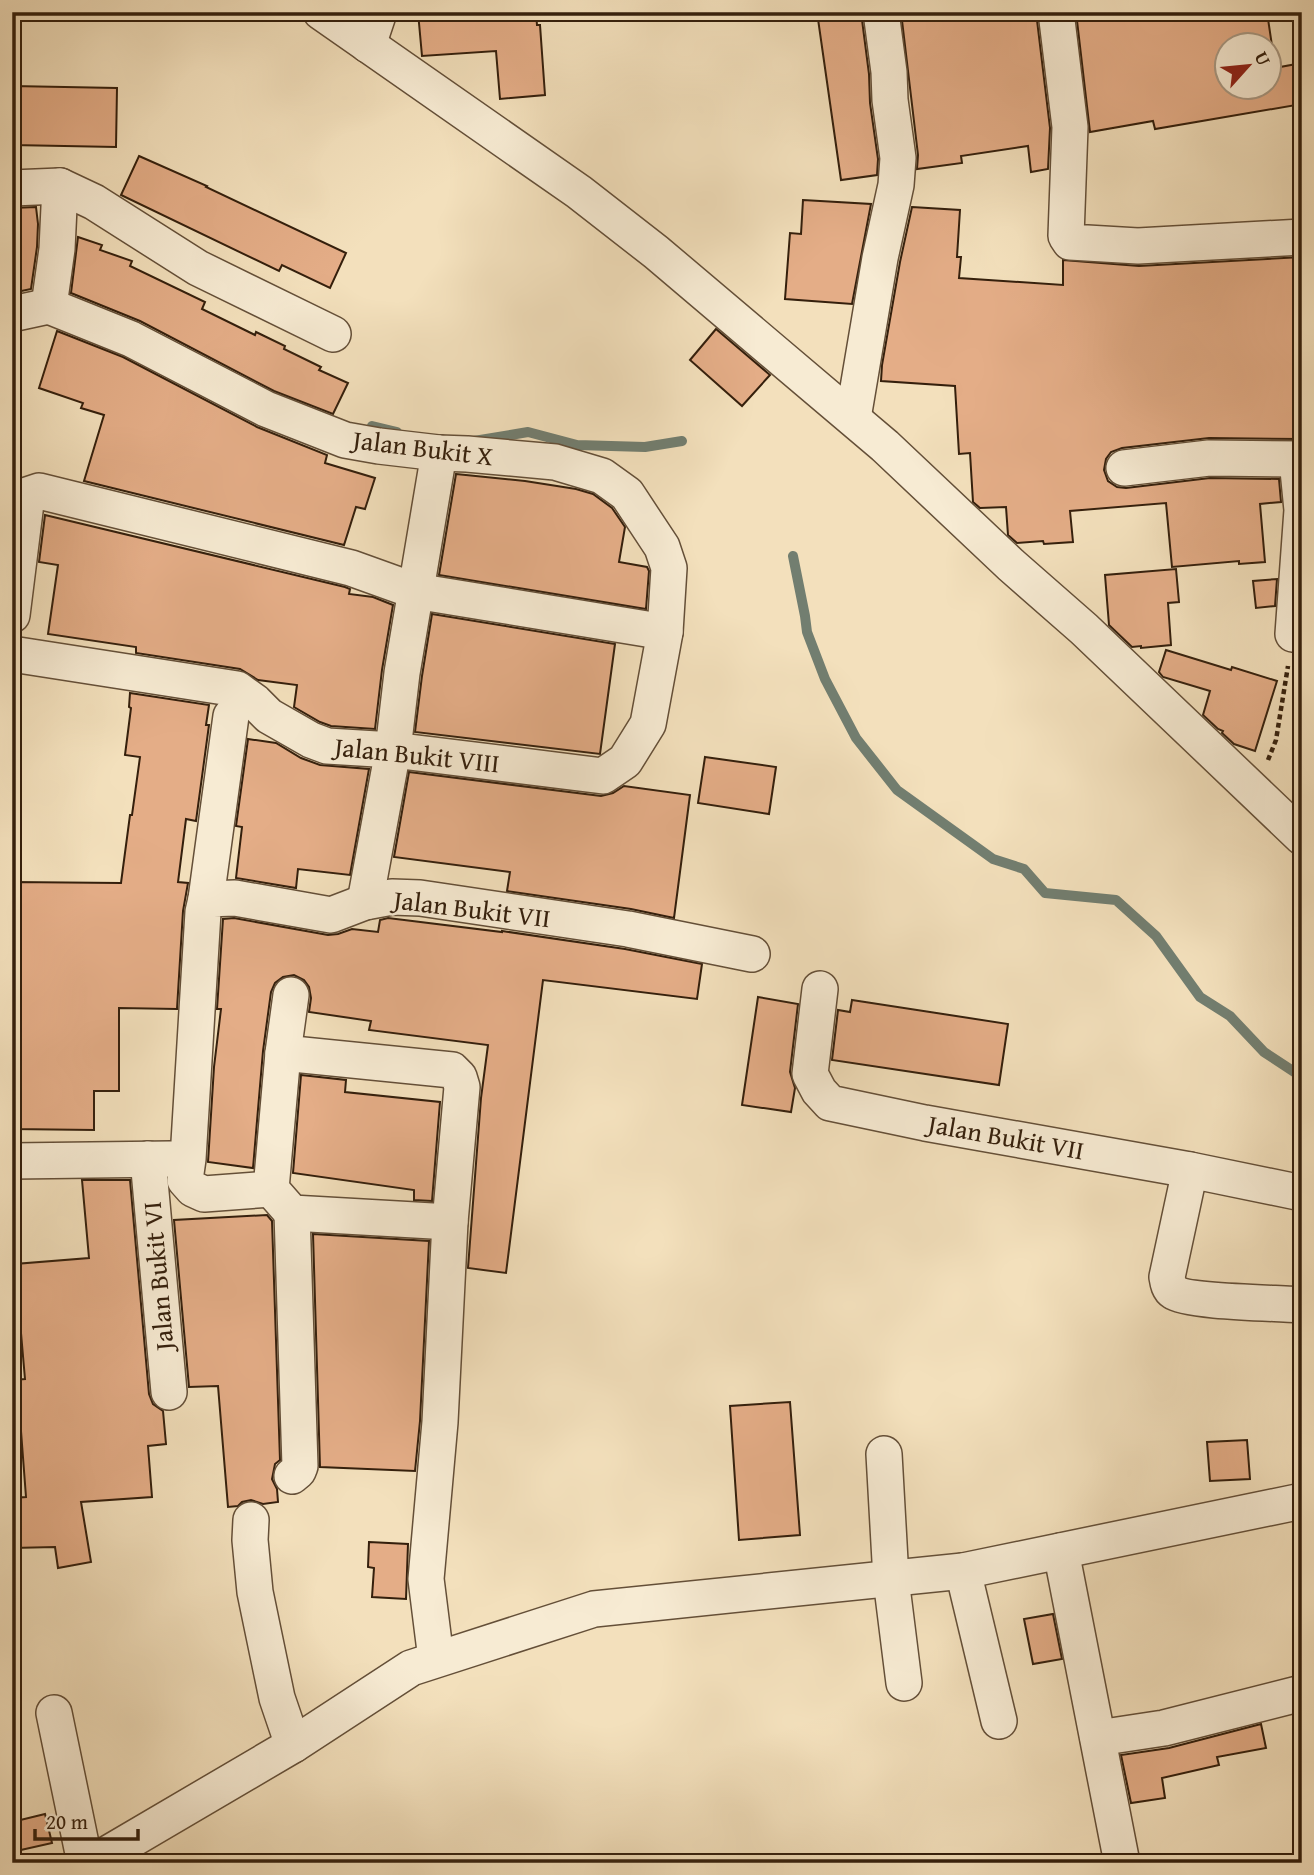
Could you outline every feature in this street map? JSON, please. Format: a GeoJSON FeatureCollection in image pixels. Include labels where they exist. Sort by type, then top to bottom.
{"type":"FeatureCollection","features":[{"type":"Feature","properties":{"kind":"street"},"geometry":{"type":"LineString","coordinates":[[321,12],[579,192],[656,252],[885,446],[1010,565],[1084,629],[1302,837]]}},
{"type":"Feature","properties":{"kind":"street"},"geometry":{"type":"LineString","coordinates":[[368,46],[379,12]]}},
{"type":"Feature","properties":{"kind":"street"},"geometry":{"type":"LineString","coordinates":[[853,418],[878,269],[896,185],[898,159],[881,12]]}},
{"type":"Feature","properties":{"kind":"street"},"geometry":{"type":"LineString","coordinates":[[1056,12],[1070,127],[1066,236],[1070,242],[1138,246],[1302,237]]}},
{"type":"Feature","properties":{"kind":"street"},"geometry":{"type":"LineString","coordinates":[[12,188],[60,186],[94,202],[198,268],[333,334]]}},
{"type":"Feature","properties":{"kind":"street"},"geometry":{"type":"LineString","coordinates":[[12,314],[51,288],[57,249],[60,186]]}},
{"type":"Feature","properties":{"kind":"street","name":"Jalan Bukit X"},"geometry":{"type":"LineString","coordinates":[[51,288],[131,339],[265,409],[345,440],[439,453],[555,462],[602,476],[627,494],[663,547],[669,568],[665,632]]}},
{"type":"Feature","properties":{"kind":"street"},"geometry":{"type":"LineString","coordinates":[[365,902],[393,750],[402,673],[439,453]]}},
{"type":"Feature","properties":{"kind":"street"},"geometry":{"type":"LineString","coordinates":[[1124,468],[1209,458],[1299,459],[1302,510],[1293,634]]}},
{"type":"Feature","properties":{"kind":"street"},"geometry":{"type":"LineString","coordinates":[[12,615],[27,495],[39,491],[351,568],[415,592],[665,632]]}},
{"type":"Feature","properties":{"kind":"street","name":"Jalan Bukit VIII"},"geometry":{"type":"LineString","coordinates":[[12,654],[237,689],[269,716],[327,747],[393,750],[603,776],[625,761],[648,724],[665,632]]}},
{"type":"Feature","properties":{"kind":"street"},"geometry":{"type":"LineString","coordinates":[[231,716],[204,905],[186,1180],[193,1189],[204,1194],[450,1222]]}},
{"type":"Feature","properties":{"kind":"street","name":"Jalan Bukit VII"},"geometry":{"type":"LineString","coordinates":[[204,905],[235,898],[331,915],[365,902],[392,897],[419,898],[628,929],[752,954]]}},
{"type":"Feature","properties":{"kind":"street","name":"Jalan Bukit VII"},"geometry":{"type":"LineString","coordinates":[[820,989],[810,1074],[819,1091],[830,1103],[1302,1193]]}},
{"type":"Feature","properties":{"kind":"street"},"geometry":{"type":"LineString","coordinates":[[290,995],[283,1053],[281,1201],[300,1466],[292,1476]]}},
{"type":"Feature","properties":{"kind":"street"},"geometry":{"type":"LineString","coordinates":[[283,1053],[452,1070],[459,1077],[462,1087],[450,1222],[440,1422],[426,1579],[436,1659]]}},
{"type":"Feature","properties":{"kind":"street","name":"Jalan Bukit VI"},"geometry":{"type":"LineString","coordinates":[[148,1159],[169,1392]]}},
{"type":"Feature","properties":{"kind":"street"},"geometry":{"type":"LineString","coordinates":[[12,1161],[188,1159]]}},
{"type":"Feature","properties":{"kind":"street"},"geometry":{"type":"LineString","coordinates":[[1189,1170],[1167,1277],[1169,1287],[1174,1293],[1184,1297],[1302,1304]]}},
{"type":"Feature","properties":{"kind":"street"},"geometry":{"type":"LineString","coordinates":[[884,1454],[891,1579],[904,1682]]}},
{"type":"Feature","properties":{"kind":"street"},"geometry":{"type":"LineString","coordinates":[[92,1863],[293,1745],[411,1668],[594,1609],[963,1571],[1296,1503]]}},
{"type":"Feature","properties":{"kind":"street"},"geometry":{"type":"LineString","coordinates":[[251,1520],[250,1540],[255,1592],[277,1698],[293,1745]]}},
{"type":"Feature","properties":{"kind":"street"},"geometry":{"type":"LineString","coordinates":[[1061,1551],[1122,1863]]}},
{"type":"Feature","properties":{"kind":"street"},"geometry":{"type":"LineString","coordinates":[[963,1571],[999,1721]]}},
{"type":"Feature","properties":{"kind":"street"},"geometry":{"type":"LineString","coordinates":[[1098,1738],[1164,1728],[1302,1693]]}},
{"type":"Feature","properties":{"kind":"street"},"geometry":{"type":"LineString","coordinates":[[54,1713],[85,1863]]}},
{"type":"Feature","properties":{"kind":"path"},"geometry":{"type":"LineString","coordinates":[[1255,793],[1276,740],[1293,634]]}},
{"type":"Feature","properties":{"kind":"path"},"geometry":{"type":"LineString","coordinates":[[1296,1503],[1302,1579]]}},
{"type":"Feature","properties":{"kind":"building"},"geometry":{"type":"Polygon","coordinates":[[[418,12],[536,12],[537,25],[540,25],[545,95],[500,99],[496,51],[422,56],[418,12]]]}},
{"type":"Feature","properties":{"kind":"building"},"geometry":{"type":"Polygon","coordinates":[[[817,12],[861,12],[878,159],[877,175],[841,180],[817,12]]]}},
{"type":"Feature","properties":{"kind":"building"},"geometry":{"type":"Polygon","coordinates":[[[901,12],[1036,12],[1050,128],[1048,169],[1031,172],[1028,146],[961,156],[962,163],[917,169],[918,155],[901,12]]]}},
{"type":"Feature","properties":{"kind":"building"},"geometry":{"type":"Polygon","coordinates":[[[1076,12],[1267,12],[1270,32],[1212,32],[1212,102],[1282,102],[1282,67],[1302,63],[1302,104],[1155,129],[1153,121],[1090,132],[1076,12]]]}},
{"type":"Feature","properties":{"kind":"building"},"geometry":{"type":"Polygon","coordinates":[[[12,86],[117,88],[116,147],[12,145],[12,86]]]}},
{"type":"Feature","properties":{"kind":"building"},"geometry":{"type":"Polygon","coordinates":[[[139,156],[346,253],[330,288],[282,265],[279,271],[121,195],[139,156]]]}},
{"type":"Feature","properties":{"kind":"building"},"geometry":{"type":"Polygon","coordinates":[[[803,200],[871,204],[852,304],[785,299],[790,233],[801,234],[803,200]]]}},
{"type":"Feature","properties":{"kind":"building"},"geometry":{"type":"Polygon","coordinates":[[[36,207],[37,247],[31,289],[12,293],[12,208],[36,207]]]}},
{"type":"Feature","properties":{"kind":"building"},"geometry":{"type":"Polygon","coordinates":[[[912,207],[960,210],[957,257],[961,257],[959,278],[1063,285],[1063,260],[1139,266],[1302,257],[1302,439],[1209,438],[1122,448],[1111,452],[1106,459],[1104,470],[1108,481],[1117,487],[1126,488],[1210,478],[1279,479],[1281,502],[1260,504],[1265,562],[1239,564],[1239,561],[1172,567],[1166,503],[1070,511],[1073,542],[1044,544],[1043,541],[1017,543],[1008,535],[1006,507],[980,508],[973,502],[970,453],[959,454],[955,386],[881,381],[900,262],[912,207]]]}},
{"type":"Feature","properties":{"kind":"building"},"geometry":{"type":"Polygon","coordinates":[[[78,237],[102,245],[100,250],[132,261],[130,266],[205,302],[202,309],[255,335],[256,332],[285,346],[284,349],[321,367],[319,370],[348,383],[333,414],[274,391],[140,321],[71,293],[78,237]]]}},
{"type":"Feature","properties":{"kind":"building"},"geometry":{"type":"Polygon","coordinates":[[[716,329],[770,375],[742,406],[690,360],[716,329]]]}},
{"type":"Feature","properties":{"kind":"building"},"geometry":{"type":"Polygon","coordinates":[[[57,331],[123,357],[257,427],[327,455],[325,463],[375,478],[365,509],[356,507],[344,545],[84,481],[104,415],[81,408],[83,403],[39,388],[57,331]]]}},
{"type":"Feature","properties":{"kind":"building"},"geometry":{"type":"Polygon","coordinates":[[[456,474],[525,481],[593,494],[612,508],[625,527],[619,562],[647,567],[649,571],[646,609],[439,575],[456,474]]]}},
{"type":"Feature","properties":{"kind":"building"},"geometry":{"type":"Polygon","coordinates":[[[45,515],[345,587],[350,589],[349,594],[373,597],[393,605],[375,729],[331,726],[320,722],[294,707],[297,685],[258,680],[240,669],[136,653],[136,647],[48,634],[58,565],[39,562],[45,515]]]}},
{"type":"Feature","properties":{"kind":"building"},"geometry":{"type":"Polygon","coordinates":[[[1176,569],[1179,602],[1168,603],[1171,645],[1132,647],[1109,625],[1105,575],[1176,569]]]}},
{"type":"Feature","properties":{"kind":"building"},"geometry":{"type":"Polygon","coordinates":[[[1277,579],[1275,606],[1256,608],[1253,581],[1277,579]]]}},
{"type":"Feature","properties":{"kind":"building"},"geometry":{"type":"Polygon","coordinates":[[[432,614],[615,644],[600,754],[415,732],[432,614]]]}},
{"type":"Feature","properties":{"kind":"building"},"geometry":{"type":"Polygon","coordinates":[[[1166,650],[1277,681],[1255,751],[1234,744],[1203,715],[1210,691],[1163,677],[1159,672],[1166,650]]]}},
{"type":"Feature","properties":{"kind":"building"},"geometry":{"type":"Polygon","coordinates":[[[130,693],[209,705],[206,725],[209,725],[196,821],[186,819],[178,882],[188,883],[183,911],[177,1009],[119,1008],[119,1091],[94,1091],[94,1130],[12,1129],[12,882],[121,883],[140,757],[125,755],[131,708],[130,693]]]}},
{"type":"Feature","properties":{"kind":"building"},"geometry":{"type":"Polygon","coordinates":[[[248,739],[276,743],[301,758],[320,765],[369,769],[350,875],[298,869],[296,888],[236,878],[242,827],[236,826],[248,739]]]}},
{"type":"Feature","properties":{"kind":"building"},"geometry":{"type":"Polygon","coordinates":[[[705,757],[776,767],[769,814],[698,803],[705,757]]]}},
{"type":"Feature","properties":{"kind":"building"},"geometry":{"type":"Polygon","coordinates":[[[409,772],[601,796],[624,786],[690,795],[674,918],[507,891],[510,872],[394,857],[409,772]]]}},
{"type":"Feature","properties":{"kind":"building"},"geometry":{"type":"Polygon","coordinates":[[[234,918],[328,935],[352,929],[378,932],[380,920],[388,918],[625,949],[702,964],[697,999],[543,980],[506,1273],[468,1268],[481,1098],[488,1045],[369,1030],[371,1021],[309,1012],[311,998],[309,987],[304,980],[294,975],[283,977],[275,983],[271,992],[253,1168],[208,1162],[221,1009],[217,1009],[223,919],[234,918]]]}},
{"type":"Feature","properties":{"kind":"building"},"geometry":{"type":"Polygon","coordinates":[[[758,997],[798,1004],[790,1072],[795,1088],[791,1112],[742,1105],[758,997]]]}},
{"type":"Feature","properties":{"kind":"building"},"geometry":{"type":"Polygon","coordinates":[[[852,1000],[1008,1024],[999,1085],[832,1060],[838,1010],[850,1012],[852,1000]]]}},
{"type":"Feature","properties":{"kind":"building"},"geometry":{"type":"Polygon","coordinates":[[[301,1075],[346,1080],[345,1092],[440,1102],[432,1201],[414,1200],[414,1190],[293,1173],[301,1075]]]}},
{"type":"Feature","properties":{"kind":"building"},"geometry":{"type":"Polygon","coordinates":[[[82,1180],[130,1180],[149,1394],[153,1404],[163,1411],[166,1444],[148,1446],[152,1497],[81,1502],[91,1562],[58,1568],[55,1547],[12,1548],[12,1498],[26,1497],[20,1418],[12,1418],[12,1380],[25,1379],[15,1264],[89,1258],[82,1180]]]}},
{"type":"Feature","properties":{"kind":"building"},"geometry":{"type":"Polygon","coordinates":[[[267,1215],[272,1221],[280,1460],[275,1464],[272,1479],[277,1489],[278,1502],[263,1504],[251,1500],[228,1507],[218,1386],[189,1387],[174,1220],[267,1215]]]}},
{"type":"Feature","properties":{"kind":"building"},"geometry":{"type":"Polygon","coordinates":[[[313,1234],[429,1241],[415,1471],[320,1467],[313,1234]]]}},
{"type":"Feature","properties":{"kind":"building"},"geometry":{"type":"Polygon","coordinates":[[[790,1402],[800,1535],[739,1540],[730,1406],[790,1402]]]}},
{"type":"Feature","properties":{"kind":"building"},"geometry":{"type":"Polygon","coordinates":[[[1247,1440],[1250,1479],[1210,1481],[1207,1442],[1247,1440]]]}},
{"type":"Feature","properties":{"kind":"building"},"geometry":{"type":"Polygon","coordinates":[[[369,1542],[408,1544],[406,1599],[372,1597],[374,1568],[368,1567],[369,1542]]]}},
{"type":"Feature","properties":{"kind":"building"},"geometry":{"type":"Polygon","coordinates":[[[1053,1614],[1062,1659],[1033,1664],[1024,1619],[1053,1614]]]}},
{"type":"Feature","properties":{"kind":"building"},"geometry":{"type":"Polygon","coordinates":[[[1261,1724],[1266,1748],[1217,1757],[1219,1765],[1162,1778],[1165,1798],[1131,1803],[1121,1755],[1169,1748],[1261,1724]]]}},
{"type":"Feature","properties":{"kind":"building"},"geometry":{"type":"Polygon","coordinates":[[[45,1814],[52,1843],[12,1852],[12,1822],[45,1814]]]}},
{"type":"Feature","properties":{"kind":"waterway"},"geometry":{"type":"LineString","coordinates":[[372,426],[397,432]]}},
{"type":"Feature","properties":{"kind":"waterway"},"geometry":{"type":"LineString","coordinates":[[474,441],[528,432],[577,445],[645,447],[682,441]]}},
{"type":"Feature","properties":{"kind":"waterway"},"geometry":{"type":"LineString","coordinates":[[793,556],[807,632],[825,679],[856,738],[897,790],[993,859],[1024,869],[1045,893],[1116,900],[1156,936],[1200,997],[1230,1016],[1264,1052],[1302,1077]]}}]}
